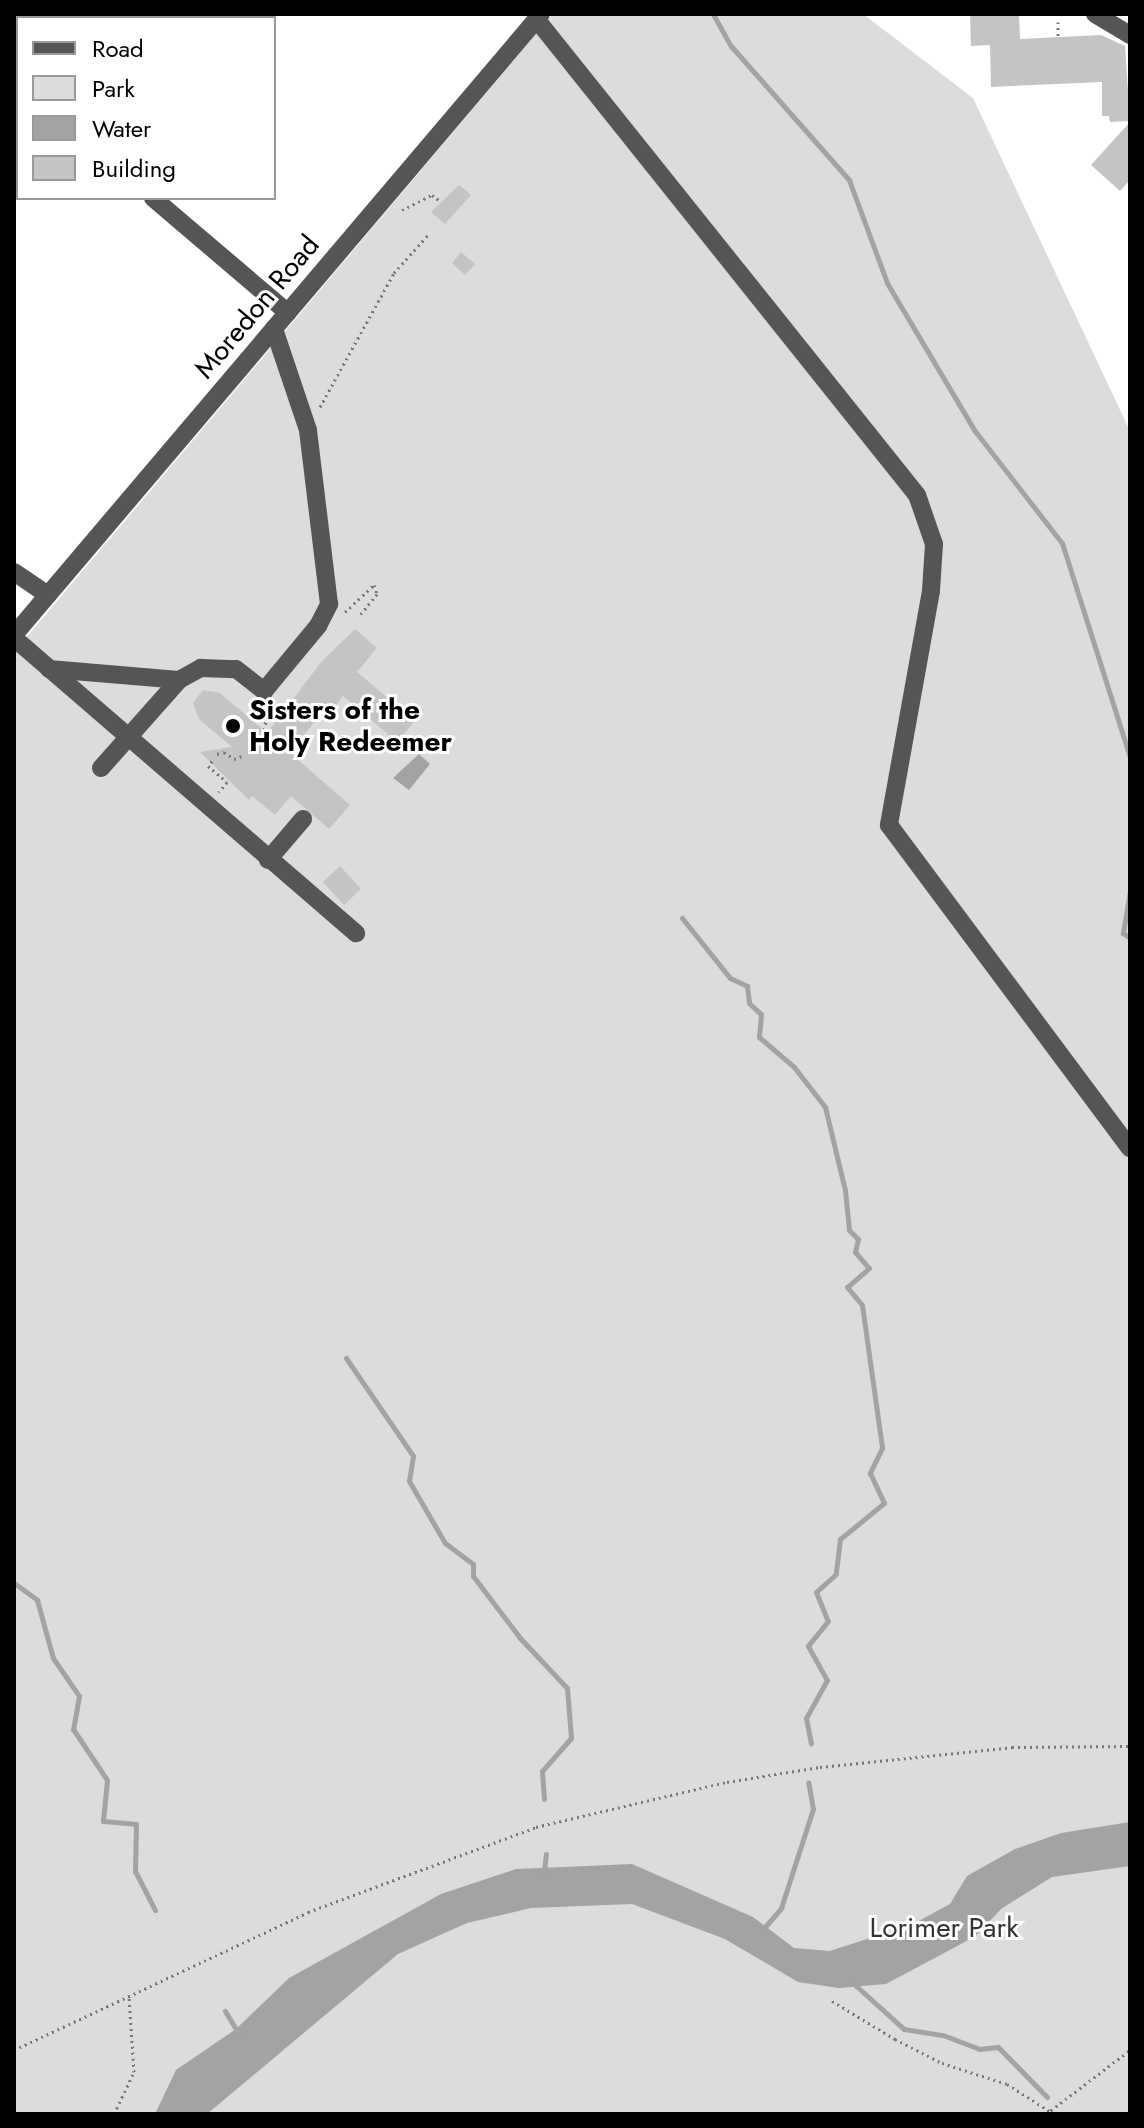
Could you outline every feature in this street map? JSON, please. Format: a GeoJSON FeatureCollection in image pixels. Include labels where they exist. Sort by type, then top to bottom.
{"type":"FeatureCollection","features":[{"type":"Feature","properties":{"kind":"street"},"geometry":{"type":"LineString","coordinates":[[1095,14],[1130,35]]}},
{"type":"Feature","properties":{"kind":"street"},"geometry":{"type":"LineString","coordinates":[[539,17],[917,495],[934,544],[931,591],[889,825],[1130,1148]]}},
{"type":"Feature","properties":{"kind":"street","name":"Moredon Road"},"geometry":{"type":"LineString","coordinates":[[14,637],[539,17]]}},
{"type":"Feature","properties":{"kind":"street"},"geometry":{"type":"LineString","coordinates":[[155,200],[288,313]]}},
{"type":"Feature","properties":{"kind":"street"},"geometry":{"type":"LineString","coordinates":[[101,768],[179,680],[201,668],[228,668],[264,691],[318,626],[329,604],[329,583],[308,430],[274,329]]}},
{"type":"Feature","properties":{"kind":"street"},"geometry":{"type":"LineString","coordinates":[[14,572],[48,595]]}},
{"type":"Feature","properties":{"kind":"street"},"geometry":{"type":"LineString","coordinates":[[14,637],[127,738],[356,933]]}},
{"type":"Feature","properties":{"kind":"street"},"geometry":{"type":"LineString","coordinates":[[49,669],[179,680]]}},
{"type":"Feature","properties":{"kind":"street"},"geometry":{"type":"LineString","coordinates":[[268,860],[303,819]]}},
{"type":"Feature","properties":{"kind":"path"},"geometry":{"type":"LineString","coordinates":[[1058,22],[1058,37]]}},
{"type":"Feature","properties":{"kind":"path"},"geometry":{"type":"LineString","coordinates":[[402,210],[432,195],[440,201]]}},
{"type":"Feature","properties":{"kind":"path"},"geometry":{"type":"LineString","coordinates":[[308,430],[378,299],[428,235]]}},
{"type":"Feature","properties":{"kind":"path"},"geometry":{"type":"LineString","coordinates":[[339,619],[374,585],[377,594],[361,614]]}},
{"type":"Feature","properties":{"kind":"path"},"geometry":{"type":"LineString","coordinates":[[263,702],[269,712],[264,730]]}},
{"type":"Feature","properties":{"kind":"path"},"geometry":{"type":"LineString","coordinates":[[217,754],[224,752],[234,759],[244,755]]}},
{"type":"Feature","properties":{"kind":"path"},"geometry":{"type":"LineString","coordinates":[[197,797],[208,789],[216,795],[227,782],[208,766],[212,761]]}},
{"type":"Feature","properties":{"kind":"path"},"geometry":{"type":"LineString","coordinates":[[14,2050],[308,1912],[536,1827],[727,1782],[820,1767],[999,1747],[1130,1746]]}},
{"type":"Feature","properties":{"kind":"path"},"geometry":{"type":"LineString","coordinates":[[114,2114],[134,2072],[129,1996]]}},
{"type":"Feature","properties":{"kind":"path"},"geometry":{"type":"LineString","coordinates":[[832,2001],[942,2063],[1007,2084],[1048,2113],[1130,2050]]}},
{"type":"Feature","properties":{"kind":"green space","name":"Lorimer Park"},"geometry":{"type":"Polygon","coordinates":[[[553,14],[863,14],[973,98],[1130,431],[1130,2114],[14,2114],[14,652],[553,14]]]}},
{"type":"Feature","properties":{"kind":"water"},"geometry":{"type":"Polygon","coordinates":[[[419,754],[430,764],[409,790],[393,778],[419,754]]]}},
{"type":"Feature","properties":{"kind":"water"},"geometry":{"type":"Polygon","coordinates":[[[1130,1822],[1130,1866],[1052,1877],[1001,1909],[976,1936],[886,1984],[839,1988],[798,1982],[725,1939],[632,1904],[531,1908],[467,1923],[398,1954],[207,2114],[155,2114],[176,2070],[236,2029],[289,1978],[441,1894],[516,1869],[632,1864],[753,1917],[794,1948],[830,1951],[913,1924],[950,1904],[967,1876],[1015,1849],[1061,1833],[1130,1822]]]}},
{"type":"Feature","properties":{"kind":"building"},"geometry":{"type":"Polygon","coordinates":[[[970,14],[1019,14],[1020,39],[1101,35],[1125,46],[1130,121],[1110,122],[1109,116],[1102,116],[1102,82],[991,87],[990,45],[971,46],[970,14]]]}},
{"type":"Feature","properties":{"kind":"building"},"geometry":{"type":"Polygon","coordinates":[[[1130,122],[1130,180],[1120,191],[1091,165],[1130,122]]]}},
{"type":"Feature","properties":{"kind":"building"},"geometry":{"type":"Polygon","coordinates":[[[459,185],[471,195],[445,224],[431,212],[459,185]]]}},
{"type":"Feature","properties":{"kind":"building"},"geometry":{"type":"Polygon","coordinates":[[[461,252],[475,264],[465,275],[452,263],[461,252]]]}},
{"type":"Feature","properties":{"kind":"building","name":"Sisters of the Holy Redeemer"},"geometry":{"type":"Polygon","coordinates":[[[355,629],[377,648],[357,672],[415,721],[397,742],[343,696],[335,707],[331,703],[289,752],[350,805],[329,829],[291,796],[275,815],[252,796],[249,800],[200,752],[232,747],[199,719],[193,703],[203,690],[220,693],[267,733],[322,661],[355,629]]]}},
{"type":"Feature","properties":{"kind":"building"},"geometry":{"type":"Polygon","coordinates":[[[340,866],[361,889],[344,905],[323,882],[340,866]]]}},
{"type":"Feature","properties":{"kind":"waterway"},"geometry":{"type":"LineString","coordinates":[[713,14],[731,46],[849,180],[887,283],[975,431],[1062,543],[1130,758]]}},
{"type":"Feature","properties":{"kind":"waterway"},"geometry":{"type":"LineString","coordinates":[[1130,891],[1123,933],[1130,938]]}},
{"type":"Feature","properties":{"kind":"waterway"},"geometry":{"type":"LineString","coordinates":[[682,918],[730,978],[747,986],[749,1003],[761,1014],[759,1037],[794,1067],[825,1107],[845,1190],[849,1230],[858,1239],[855,1252],[869,1268],[847,1287],[862,1305],[882,1448],[870,1473],[884,1503],[840,1539],[836,1574],[816,1592],[828,1621],[808,1646],[827,1680],[806,1718],[811,1744]]}},
{"type":"Feature","properties":{"kind":"waterway"},"geometry":{"type":"LineString","coordinates":[[346,1358],[413,1456],[409,1481],[445,1543],[473,1564],[473,1576],[520,1638],[567,1688],[571,1738],[542,1771],[544,1799]]}},
{"type":"Feature","properties":{"kind":"waterway"},"geometry":{"type":"LineString","coordinates":[[14,1583],[37,1600],[53,1658],[79,1696],[73,1729],[107,1780],[103,1821],[136,1824],[135,1871],[155,1910]]}},
{"type":"Feature","properties":{"kind":"waterway"},"geometry":{"type":"LineString","coordinates":[[763,1929],[781,1908],[813,1809],[808,1782]]}},
{"type":"Feature","properties":{"kind":"waterway"},"geometry":{"type":"LineString","coordinates":[[544,1872],[546,1854]]}},
{"type":"Feature","properties":{"kind":"waterway"},"geometry":{"type":"LineString","coordinates":[[854,1984],[904,2029],[943,2035],[979,2049],[998,2047],[1047,2097]]}},
{"type":"Feature","properties":{"kind":"waterway"},"geometry":{"type":"LineString","coordinates":[[225,2011],[239,2034]]}},
{"type":"Feature","properties":{"kind":"place","name":"Sisters of the Holy Redeemer"},"geometry":{"type":"Point","coordinates":[233,726]}}]}
